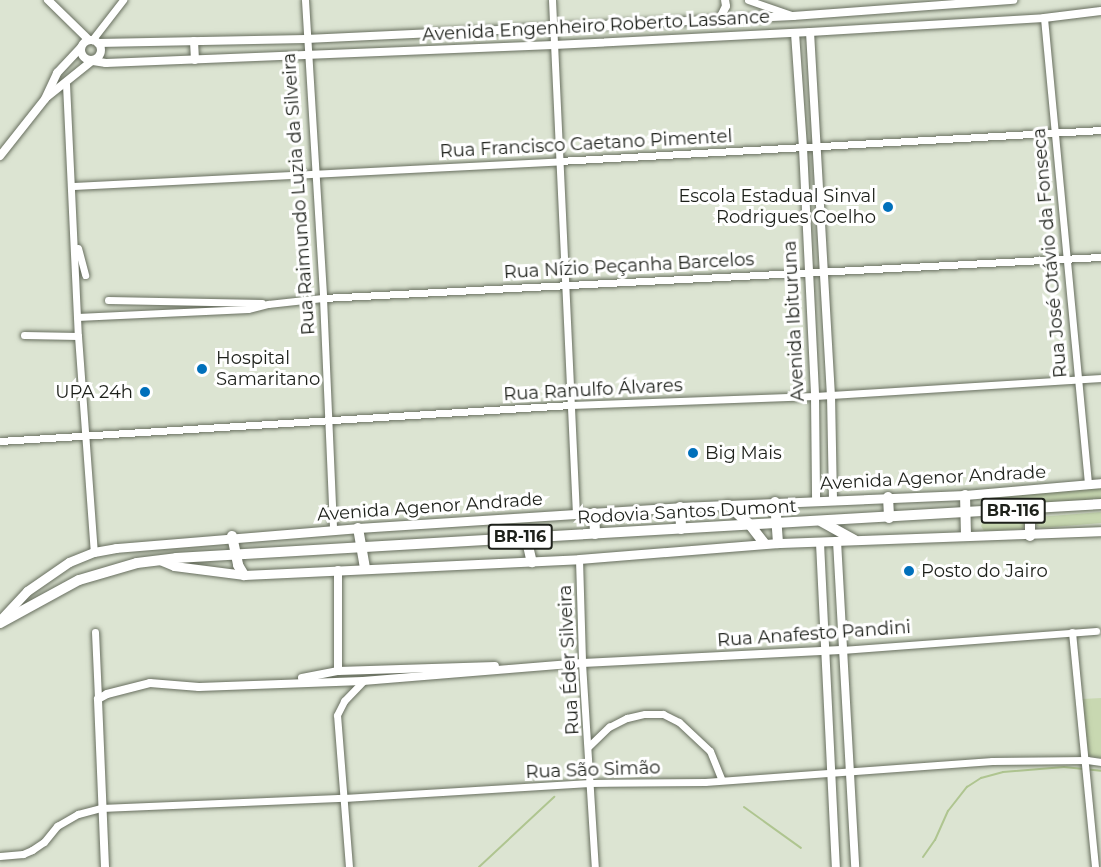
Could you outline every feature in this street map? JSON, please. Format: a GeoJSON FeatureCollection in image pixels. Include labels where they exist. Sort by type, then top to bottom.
{"type":"FeatureCollection","features":[{"type":"Feature","properties":{"kind":"highway"},"geometry":{"type":"LineString","coordinates":[[965,495],[966,536]]}},
{"type":"Feature","properties":{"kind":"highway"},"geometry":{"type":"LineString","coordinates":[[888,497],[889,518]]}},
{"type":"Feature","properties":{"kind":"highway"},"geometry":{"type":"LineString","coordinates":[[775,502],[778,543]]}},
{"type":"Feature","properties":{"kind":"highway","name":"Rodovia Santos Dumont"},"geometry":{"type":"LineString","coordinates":[[0,621],[79,580],[117,568],[160,560],[236,553],[821,522],[1101,504]]}},
{"type":"Feature","properties":{"kind":"highway"},"geometry":{"type":"LineString","coordinates":[[728,505],[750,525],[765,544]]}},
{"type":"Feature","properties":{"kind":"highway"},"geometry":{"type":"LineString","coordinates":[[680,507],[681,529]]}},
{"type":"Feature","properties":{"kind":"highway"},"geometry":{"type":"LineString","coordinates":[[1030,510],[1030,536]]}},
{"type":"Feature","properties":{"kind":"highway"},"geometry":{"type":"LineString","coordinates":[[594,513],[595,534]]}},
{"type":"Feature","properties":{"kind":"highway"},"geometry":{"type":"LineString","coordinates":[[821,522],[854,540]]}},
{"type":"Feature","properties":{"kind":"highway"},"geometry":{"type":"LineString","coordinates":[[358,528],[359,548],[365,568]]}},
{"type":"Feature","properties":{"kind":"highway"},"geometry":{"type":"LineString","coordinates":[[232,536],[244,575]]}},
{"type":"Feature","properties":{"kind":"highway"},"geometry":{"type":"LineString","coordinates":[[526,537],[532,562]]}},
{"type":"Feature","properties":{"kind":"main road","name":"Avenida Agenor Andrade"},"geometry":{"type":"LineString","coordinates":[[0,621],[27,591],[69,562],[94,552],[232,536],[680,507],[965,495],[1101,483]]}},
{"type":"Feature","properties":{"kind":"main road"},"geometry":{"type":"LineString","coordinates":[[160,560],[174,566],[244,575],[532,562],[778,543],[1030,536],[1101,531]]}},
{"type":"Feature","properties":{"kind":"street"},"geometry":{"type":"LineString","coordinates":[[2,149],[45,99],[66,84],[101,52],[93,41],[48,0]]}},
{"type":"Feature","properties":{"kind":"street"},"geometry":{"type":"LineString","coordinates":[[45,99],[57,72],[81,47],[93,41],[123,0]]}},
{"type":"Feature","properties":{"kind":"street","name":"Rua Raimundo Luzia da Silveira"},"geometry":{"type":"LineString","coordinates":[[305,0],[323,298],[333,530]]}},
{"type":"Feature","properties":{"kind":"street"},"geometry":{"type":"LineString","coordinates":[[552,0],[576,514]]}},
{"type":"Feature","properties":{"kind":"street"},"geometry":{"type":"LineString","coordinates":[[720,18],[726,6],[725,0]]}},
{"type":"Feature","properties":{"kind":"street"},"geometry":{"type":"LineString","coordinates":[[748,0],[793,16]]}},
{"type":"Feature","properties":{"kind":"street","name":"Avenida Engenheiro Roberto Lassance"},"geometry":{"type":"LineString","coordinates":[[93,41],[306,39],[793,16],[1013,0]]}},
{"type":"Feature","properties":{"kind":"street"},"geometry":{"type":"LineString","coordinates":[[900,8],[902,25]]}},
{"type":"Feature","properties":{"kind":"street","name":"Avenida Engenheiro Roberto Lassance"},"geometry":{"type":"LineString","coordinates":[[92,61],[106,63],[195,60],[554,45],[1044,18],[1101,12]]}},
{"type":"Feature","properties":{"kind":"street","name":"Rua José Otávio da Fonseca"},"geometry":{"type":"LineString","coordinates":[[1044,18],[1076,381],[1088,485]]}},
{"type":"Feature","properties":{"kind":"street","name":"Avenida Ibituruna"},"geometry":{"type":"LineString","coordinates":[[810,32],[831,395],[833,499]]}},
{"type":"Feature","properties":{"kind":"street","name":"Avenida Ibituruna"},"geometry":{"type":"LineString","coordinates":[[795,33],[803,148],[814,396],[816,500]]}},
{"type":"Feature","properties":{"kind":"street"},"geometry":{"type":"LineString","coordinates":[[194,41],[195,60]]}},
{"type":"Feature","properties":{"kind":"street"},"geometry":{"type":"LineString","coordinates":[[81,47],[83,57],[92,61]]}},
{"type":"Feature","properties":{"kind":"street"},"geometry":{"type":"LineString","coordinates":[[66,84],[78,336],[94,552]]}},
{"type":"Feature","properties":{"kind":"street","name":"Rua Francisco Caetano Pimentel"},"geometry":{"type":"LineString","coordinates":[[72,186],[559,162],[1101,129]]}},
{"type":"Feature","properties":{"kind":"street"},"geometry":{"type":"LineString","coordinates":[[74,228],[86,275]]}},
{"type":"Feature","properties":{"kind":"street","name":"Rua Nízio Peçanha Barcelos"},"geometry":{"type":"LineString","coordinates":[[108,300],[268,304],[323,298],[823,270],[1065,261],[1101,257]]}},
{"type":"Feature","properties":{"kind":"street","name":"Rua Nízio Peçanha Barcelos"},"geometry":{"type":"LineString","coordinates":[[77,318],[248,309],[268,304]]}},
{"type":"Feature","properties":{"kind":"street"},"geometry":{"type":"LineString","coordinates":[[24,335],[78,336]]}},
{"type":"Feature","properties":{"kind":"street","name":"Rua Ranulfo Álvares"},"geometry":{"type":"LineString","coordinates":[[0,441],[571,405],[814,396],[1101,378]]}},
{"type":"Feature","properties":{"kind":"street"},"geometry":{"type":"LineString","coordinates":[[837,541],[855,867]]}},
{"type":"Feature","properties":{"kind":"street"},"geometry":{"type":"LineString","coordinates":[[820,543],[836,867]]}},
{"type":"Feature","properties":{"kind":"street","name":"Rua Éder Silveira"},"geometry":{"type":"LineString","coordinates":[[579,559],[582,663],[589,746],[594,867]]}},
{"type":"Feature","properties":{"kind":"street"},"geometry":{"type":"LineString","coordinates":[[338,570],[338,671]]}},
{"type":"Feature","properties":{"kind":"street","name":"Rua Anafesto Pandini"},"geometry":{"type":"LineString","coordinates":[[98,699],[150,683],[199,687],[363,681],[582,663],[842,650],[1096,631]]}},
{"type":"Feature","properties":{"kind":"street"},"geometry":{"type":"LineString","coordinates":[[95,632],[105,867]]}},
{"type":"Feature","properties":{"kind":"street"},"geometry":{"type":"LineString","coordinates":[[1072,632],[1087,759],[1095,867]]}},
{"type":"Feature","properties":{"kind":"street","name":"Rua Anafesto Pandini"},"geometry":{"type":"LineString","coordinates":[[272,684],[338,671],[465,665],[535,668]]}},
{"type":"Feature","properties":{"kind":"street"},"geometry":{"type":"LineString","coordinates":[[349,867],[337,731],[338,715],[344,701],[363,681]]}},
{"type":"Feature","properties":{"kind":"street"},"geometry":{"type":"LineString","coordinates":[[589,746],[609,727],[627,718],[645,714],[663,714],[679,722],[710,751],[722,780]]}},
{"type":"Feature","properties":{"kind":"street","name":"Rua São Simão"},"geometry":{"type":"LineString","coordinates":[[0,856],[23,854],[32,850],[57,826],[78,814],[101,808],[344,798],[590,783],[722,780],[992,761],[1087,759],[1101,762]]}},
{"type":"Feature","properties":{"kind":"green space"},"geometry":{"type":"Polygon","coordinates":[[[1101,488],[1101,499],[993,506],[988,503],[993,496],[1101,488]]]}},
{"type":"Feature","properties":{"kind":"green space"},"geometry":{"type":"Polygon","coordinates":[[[1101,512],[1101,523],[1042,528],[1037,526],[1035,520],[1038,517],[1101,512]]]}},
{"type":"Feature","properties":{"kind":"green space"},"geometry":{"type":"Polygon","coordinates":[[[1022,515],[1025,526],[1022,529],[984,531],[981,526],[985,518],[1022,515]]]}},
{"type":"Feature","properties":{"kind":"green space"},"geometry":{"type":"Polygon","coordinates":[[[1101,698],[1101,758],[1088,756],[1082,699],[1101,698]]]}},
{"type":"Feature","properties":{"kind":"waterway"},"geometry":{"type":"LineString","coordinates":[[923,857],[935,840],[948,811],[967,787],[981,778],[1003,772],[1064,767],[1101,771]]}},
{"type":"Feature","properties":{"kind":"waterway"},"geometry":{"type":"LineString","coordinates":[[479,867],[554,797]]}},
{"type":"Feature","properties":{"kind":"waterway"},"geometry":{"type":"LineString","coordinates":[[744,807],[801,848]]}},
{"type":"Feature","properties":{"kind":"place","name":"Escola Estadual Sinval Rodrigues Coelho"},"geometry":{"type":"Point","coordinates":[888,207]}},
{"type":"Feature","properties":{"kind":"place","name":"Hospital Samaritano"},"geometry":{"type":"Point","coordinates":[202,369]}},
{"type":"Feature","properties":{"kind":"place","name":"UPA 24h"},"geometry":{"type":"Point","coordinates":[145,392]}},
{"type":"Feature","properties":{"kind":"place","name":"Big Mais"},"geometry":{"type":"Point","coordinates":[693,453]}},
{"type":"Feature","properties":{"kind":"place","name":"Posto do Jairo"},"geometry":{"type":"Point","coordinates":[909,571]}}]}
